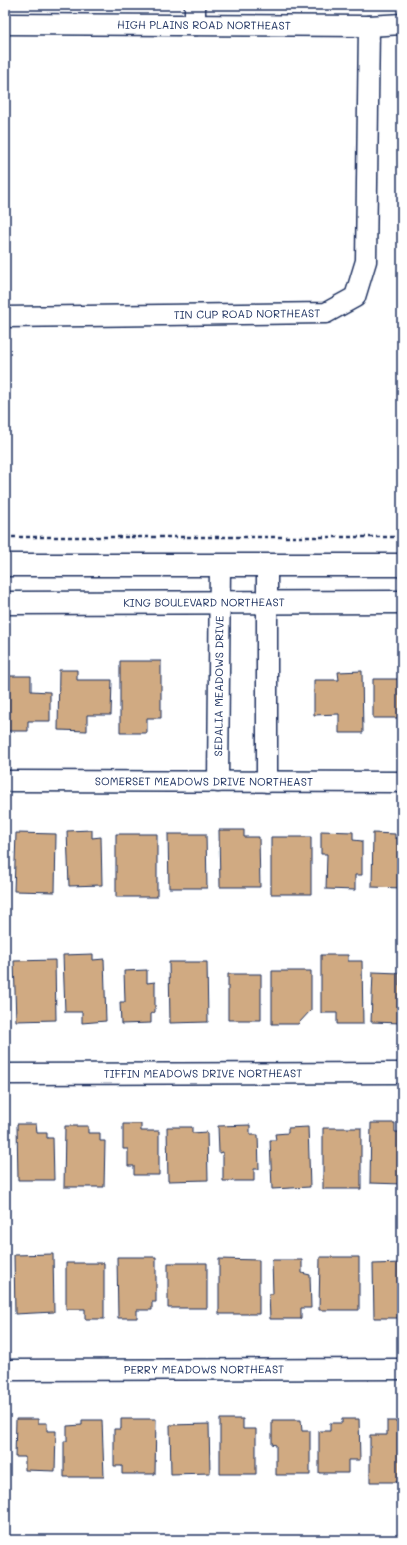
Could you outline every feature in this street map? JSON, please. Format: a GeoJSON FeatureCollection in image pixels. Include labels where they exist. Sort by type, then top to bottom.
{"type":"FeatureCollection","features":[{"type":"Feature","properties":{"kind":"street"},"geometry":{"type":"LineString","coordinates":[[195,5],[195,25]]}},
{"type":"Feature","properties":{"kind":"street","name":"HIGH PLAINS ROAD NORTHEAST"},"geometry":{"type":"LineString","coordinates":[[5,24],[369,26],[402,24]]}},
{"type":"Feature","properties":{"kind":"street","name":"TIN CUP ROAD NORTHEAST"},"geometry":{"type":"LineString","coordinates":[[5,317],[326,313],[356,297],[366,261],[369,26]]}},
{"type":"Feature","properties":{"kind":"street"},"geometry":{"type":"LineString","coordinates":[[5,565],[402,565]]}},
{"type":"Feature","properties":{"kind":"street","name":"SEDALIA MEADOWS DRIVE"},"geometry":{"type":"LineString","coordinates":[[218,782],[220,565]]}},
{"type":"Feature","properties":{"kind":"street"},"geometry":{"type":"LineString","coordinates":[[267,565],[267,782]]}},
{"type":"Feature","properties":{"kind":"street","name":"KING BOULEVARD NORTHEAST"},"geometry":{"type":"LineString","coordinates":[[5,603],[402,602]]}},
{"type":"Feature","properties":{"kind":"street","name":"SOMERSET MEADOWS DRIVE NORTHEAST"},"geometry":{"type":"LineString","coordinates":[[5,781],[402,782]]}},
{"type":"Feature","properties":{"kind":"street","name":"TIFFIN MEADOWS DRIVE NORTHEAST"},"geometry":{"type":"LineString","coordinates":[[5,1074],[402,1074]]}},
{"type":"Feature","properties":{"kind":"street","name":"PERRY MEADOWS NORTHEAST"},"geometry":{"type":"LineString","coordinates":[[5,1370],[402,1369]]}},
{"type":"Feature","properties":{"kind":"path"},"geometry":{"type":"LineString","coordinates":[[5,537],[402,537]]}},
{"type":"Feature","properties":{"kind":"building"},"geometry":{"type":"Polygon","coordinates":[[[120,661],[161,661],[161,718],[147,718],[147,733],[120,733],[120,661]]]}},
{"type":"Feature","properties":{"kind":"building"},"geometry":{"type":"Polygon","coordinates":[[[59,670],[77,670],[77,680],[112,680],[111,715],[87,715],[87,731],[58,730],[59,670]]]}},
{"type":"Feature","properties":{"kind":"building"},"geometry":{"type":"Polygon","coordinates":[[[362,671],[363,733],[339,733],[339,714],[314,715],[314,680],[339,680],[338,672],[362,671]]]}},
{"type":"Feature","properties":{"kind":"building"},"geometry":{"type":"Polygon","coordinates":[[[5,676],[31,676],[31,691],[50,692],[50,721],[28,721],[28,731],[5,731],[5,676]]]}},
{"type":"Feature","properties":{"kind":"building"},"geometry":{"type":"Polygon","coordinates":[[[373,679],[402,679],[402,718],[373,718],[373,679]]]}},
{"type":"Feature","properties":{"kind":"building"},"geometry":{"type":"Polygon","coordinates":[[[92,830],[92,838],[101,837],[102,885],[69,886],[67,831],[92,830]]]}},
{"type":"Feature","properties":{"kind":"building"},"geometry":{"type":"Polygon","coordinates":[[[219,830],[244,830],[244,837],[259,837],[260,887],[220,887],[219,830]]]}},
{"type":"Feature","properties":{"kind":"building"},"geometry":{"type":"Polygon","coordinates":[[[321,831],[353,832],[353,840],[362,841],[362,875],[355,875],[355,890],[326,889],[327,854],[321,854],[321,831]]]}},
{"type":"Feature","properties":{"kind":"building"},"geometry":{"type":"Polygon","coordinates":[[[16,833],[56,834],[55,892],[14,891],[16,833]]]}},
{"type":"Feature","properties":{"kind":"building"},"geometry":{"type":"Polygon","coordinates":[[[373,833],[395,834],[395,838],[402,838],[402,888],[372,887],[373,833]]]}},
{"type":"Feature","properties":{"kind":"building"},"geometry":{"type":"Polygon","coordinates":[[[116,834],[157,834],[157,897],[116,897],[116,834]]]}},
{"type":"Feature","properties":{"kind":"building"},"geometry":{"type":"Polygon","coordinates":[[[168,834],[206,834],[207,888],[169,888],[168,834]]]}},
{"type":"Feature","properties":{"kind":"building"},"geometry":{"type":"Polygon","coordinates":[[[271,837],[311,837],[311,894],[271,894],[271,837]]]}},
{"type":"Feature","properties":{"kind":"building"},"geometry":{"type":"Polygon","coordinates":[[[93,954],[93,960],[104,959],[106,1021],[82,1023],[82,1012],[65,1012],[63,955],[93,954]]]}},
{"type":"Feature","properties":{"kind":"building"},"geometry":{"type":"Polygon","coordinates":[[[321,955],[348,955],[348,961],[362,961],[363,1024],[337,1024],[337,1013],[321,1013],[321,955]]]}},
{"type":"Feature","properties":{"kind":"building"},"geometry":{"type":"Polygon","coordinates":[[[55,960],[56,1020],[16,1021],[14,961],[55,960]]]}},
{"type":"Feature","properties":{"kind":"building"},"geometry":{"type":"Polygon","coordinates":[[[169,962],[207,962],[208,1022],[170,1023],[169,962]]]}},
{"type":"Feature","properties":{"kind":"building"},"geometry":{"type":"Polygon","coordinates":[[[147,970],[147,983],[155,982],[155,1012],[151,1014],[151,1023],[121,1024],[120,1002],[125,1002],[124,971],[147,970]]]}},
{"type":"Feature","properties":{"kind":"building"},"geometry":{"type":"Polygon","coordinates":[[[272,971],[311,971],[311,1010],[298,1024],[272,1024],[272,971]]]}},
{"type":"Feature","properties":{"kind":"building"},"geometry":{"type":"Polygon","coordinates":[[[373,972],[399,973],[399,985],[402,985],[402,1023],[371,1022],[373,972]]]}},
{"type":"Feature","properties":{"kind":"building"},"geometry":{"type":"Polygon","coordinates":[[[228,974],[261,974],[261,1020],[228,1020],[228,974]]]}},
{"type":"Feature","properties":{"kind":"building"},"geometry":{"type":"Polygon","coordinates":[[[371,1123],[395,1123],[395,1132],[402,1132],[402,1184],[370,1183],[371,1123]]]}},
{"type":"Feature","properties":{"kind":"building"},"geometry":{"type":"Polygon","coordinates":[[[17,1124],[36,1124],[37,1133],[47,1133],[47,1138],[53,1138],[54,1180],[18,1180],[17,1124]]]}},
{"type":"Feature","properties":{"kind":"building"},"geometry":{"type":"Polygon","coordinates":[[[123,1124],[141,1124],[141,1131],[159,1131],[159,1175],[134,1175],[134,1166],[128,1166],[128,1149],[123,1149],[123,1124]]]}},
{"type":"Feature","properties":{"kind":"building"},"geometry":{"type":"Polygon","coordinates":[[[250,1125],[250,1135],[258,1135],[259,1169],[254,1169],[254,1181],[223,1181],[223,1152],[219,1153],[218,1126],[250,1125]]]}},
{"type":"Feature","properties":{"kind":"building"},"geometry":{"type":"Polygon","coordinates":[[[65,1126],[88,1126],[88,1133],[100,1133],[100,1141],[105,1141],[104,1187],[64,1187],[65,1126]]]}},
{"type":"Feature","properties":{"kind":"building"},"geometry":{"type":"Polygon","coordinates":[[[167,1127],[192,1127],[192,1133],[207,1132],[208,1180],[168,1181],[167,1127]]]}},
{"type":"Feature","properties":{"kind":"building"},"geometry":{"type":"Polygon","coordinates":[[[308,1127],[310,1187],[272,1189],[270,1140],[276,1140],[275,1134],[288,1133],[288,1128],[308,1127]]]}},
{"type":"Feature","properties":{"kind":"building"},"geometry":{"type":"Polygon","coordinates":[[[323,1128],[361,1128],[361,1189],[323,1189],[323,1128]]]}},
{"type":"Feature","properties":{"kind":"building"},"geometry":{"type":"Polygon","coordinates":[[[53,1254],[54,1312],[15,1314],[14,1255],[53,1254]]]}},
{"type":"Feature","properties":{"kind":"building"},"geometry":{"type":"Polygon","coordinates":[[[117,1257],[156,1257],[156,1302],[152,1302],[152,1310],[137,1310],[137,1318],[118,1318],[117,1257]]]}},
{"type":"Feature","properties":{"kind":"building"},"geometry":{"type":"Polygon","coordinates":[[[320,1257],[359,1257],[359,1310],[319,1310],[320,1257]]]}},
{"type":"Feature","properties":{"kind":"building"},"geometry":{"type":"Polygon","coordinates":[[[219,1259],[259,1260],[259,1314],[219,1314],[219,1259]]]}},
{"type":"Feature","properties":{"kind":"building"},"geometry":{"type":"Polygon","coordinates":[[[272,1260],[302,1260],[302,1273],[310,1275],[311,1308],[301,1308],[301,1319],[270,1319],[269,1294],[273,1294],[272,1260]]]}},
{"type":"Feature","properties":{"kind":"building"},"geometry":{"type":"Polygon","coordinates":[[[66,1263],[104,1263],[104,1319],[85,1319],[85,1309],[66,1309],[66,1263]]]}},
{"type":"Feature","properties":{"kind":"building"},"geometry":{"type":"Polygon","coordinates":[[[168,1263],[207,1263],[207,1308],[168,1308],[168,1263]]]}},
{"type":"Feature","properties":{"kind":"building"},"geometry":{"type":"Polygon","coordinates":[[[402,1263],[402,1318],[374,1318],[373,1264],[402,1263]]]}},
{"type":"Feature","properties":{"kind":"building"},"geometry":{"type":"Polygon","coordinates":[[[16,1419],[38,1419],[38,1423],[47,1423],[47,1431],[56,1431],[55,1471],[25,1470],[25,1457],[15,1457],[16,1419]]]}},
{"type":"Feature","properties":{"kind":"building"},"geometry":{"type":"Polygon","coordinates":[[[121,1419],[156,1419],[155,1474],[122,1474],[122,1466],[114,1466],[114,1429],[121,1429],[121,1419]]]}},
{"type":"Feature","properties":{"kind":"building"},"geometry":{"type":"Polygon","coordinates":[[[220,1419],[243,1419],[243,1429],[256,1429],[256,1474],[220,1474],[220,1419]]]}},
{"type":"Feature","properties":{"kind":"building"},"geometry":{"type":"Polygon","coordinates":[[[342,1419],[359,1419],[360,1460],[348,1460],[348,1473],[319,1473],[319,1431],[330,1431],[330,1423],[342,1423],[342,1419]]]}},
{"type":"Feature","properties":{"kind":"building"},"geometry":{"type":"Polygon","coordinates":[[[82,1420],[102,1420],[104,1477],[64,1477],[64,1441],[67,1441],[67,1426],[82,1425],[82,1420]]]}},
{"type":"Feature","properties":{"kind":"building"},"geometry":{"type":"Polygon","coordinates":[[[272,1420],[301,1420],[302,1431],[310,1431],[310,1475],[276,1475],[276,1445],[272,1444],[272,1420]]]}},
{"type":"Feature","properties":{"kind":"building"},"geometry":{"type":"Polygon","coordinates":[[[387,1421],[402,1421],[402,1482],[370,1482],[370,1435],[387,1435],[387,1421]]]}},
{"type":"Feature","properties":{"kind":"building"},"geometry":{"type":"Polygon","coordinates":[[[209,1424],[210,1473],[171,1474],[170,1425],[209,1424]]]}}]}
